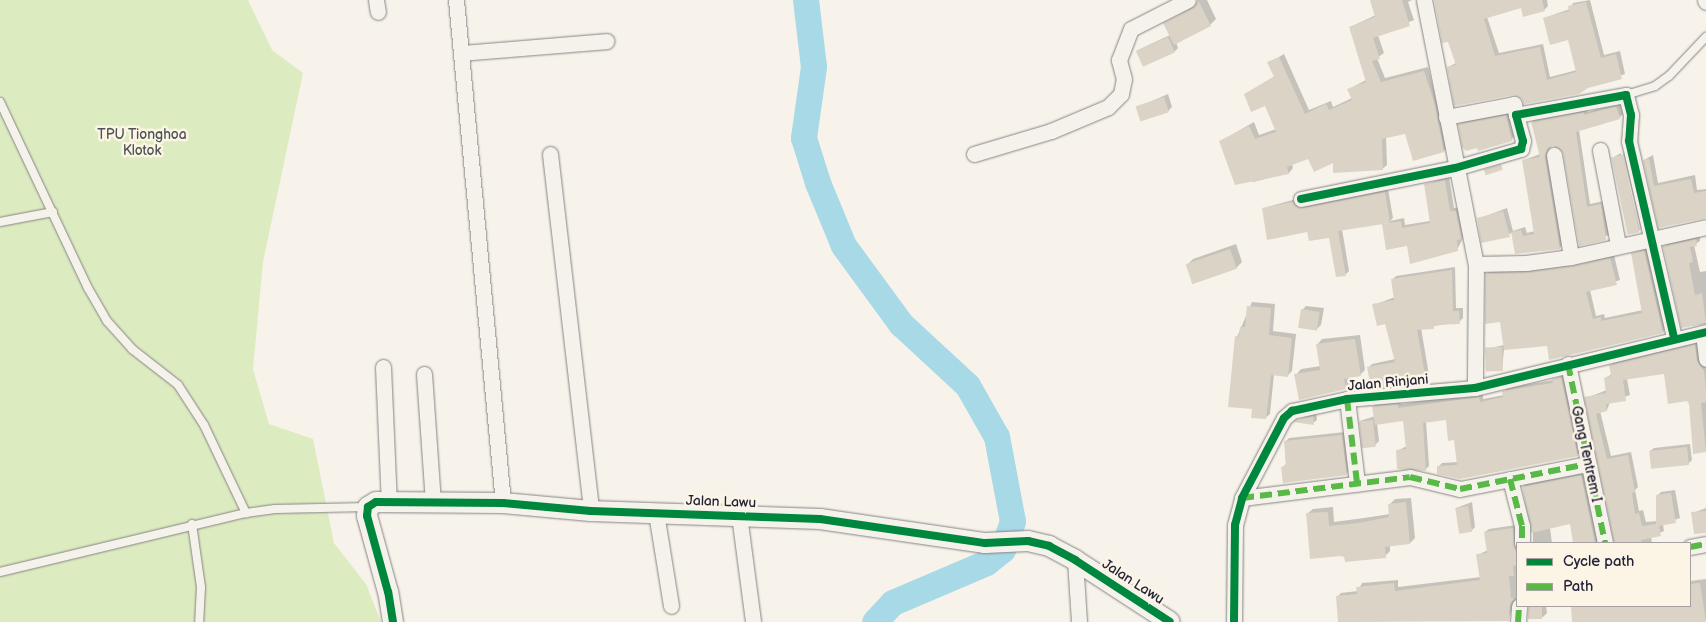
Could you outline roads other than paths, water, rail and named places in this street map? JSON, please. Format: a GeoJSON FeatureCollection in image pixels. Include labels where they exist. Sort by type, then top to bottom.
{"type":"FeatureCollection","features":[{"type":"Feature","properties":{"kind":"street"},"geometry":{"type":"LineString","coordinates":[[456,0],[503,503]]}},
{"type":"Feature","properties":{"kind":"street"},"geometry":{"type":"LineString","coordinates":[[974,154],[1051,131],[1108,107],[1121,94],[1124,79],[1119,60],[1131,29],[1188,0]]}},
{"type":"Feature","properties":{"kind":"street"},"geometry":{"type":"LineString","coordinates":[[1424,0],[1455,168],[1476,264],[1475,388]]}},
{"type":"Feature","properties":{"kind":"street"},"geometry":{"type":"LineString","coordinates":[[461,53],[607,41]]}},
{"type":"Feature","properties":{"kind":"street"},"geometry":{"type":"LineString","coordinates":[[1516,115],[1626,95],[1631,115],[1629,141],[1674,338]]}},
{"type":"Feature","properties":{"kind":"street"},"geometry":{"type":"LineString","coordinates":[[1301,199],[1455,168],[1521,149],[1523,141],[1514,104],[1446,117]]}},
{"type":"Feature","properties":{"kind":"street"},"geometry":{"type":"LineString","coordinates":[[1600,150],[1618,244]]}},
{"type":"Feature","properties":{"kind":"street"},"geometry":{"type":"LineString","coordinates":[[550,154],[591,511]]}},
{"type":"Feature","properties":{"kind":"street"},"geometry":{"type":"LineString","coordinates":[[1554,155],[1571,257]]}},
{"type":"Feature","properties":{"kind":"street"},"geometry":{"type":"LineString","coordinates":[[1476,264],[1526,263],[1571,257],[1618,244],[1706,227]]}},
{"type":"Feature","properties":{"kind":"street"},"geometry":{"type":"LineString","coordinates":[[1704,333],[1706,359]]}},
{"type":"Feature","properties":{"kind":"street","name":"Jalan Rinjani"},"geometry":{"type":"LineString","coordinates":[[1234,622],[1235,525],[1242,498],[1288,414],[1305,406],[1347,399],[1475,388],[1674,338],[1704,333]]}},
{"type":"Feature","properties":{"kind":"street","name":"Gang Tentrem I"},"geometry":{"type":"LineString","coordinates":[[1568,364],[1605,542]]}},
{"type":"Feature","properties":{"kind":"street"},"geometry":{"type":"LineString","coordinates":[[383,367],[390,502]]}},
{"type":"Feature","properties":{"kind":"street"},"geometry":{"type":"LineString","coordinates":[[424,374],[433,504]]}},
{"type":"Feature","properties":{"kind":"street"},"geometry":{"type":"LineString","coordinates":[[1347,399],[1357,483]]}},
{"type":"Feature","properties":{"kind":"street"},"geometry":{"type":"LineString","coordinates":[[1242,498],[1410,477],[1460,489],[1588,464]]}},
{"type":"Feature","properties":{"kind":"street"},"geometry":{"type":"LineString","coordinates":[[1510,479],[1522,526],[1522,542]]}},
{"type":"Feature","properties":{"kind":"street","name":"Jalan Lawu"},"geometry":{"type":"LineString","coordinates":[[368,506],[376,502],[433,504],[503,503],[591,511],[739,514],[853,522],[985,543],[1028,541],[1049,546],[1075,560],[1170,622]]}},
{"type":"Feature","properties":{"kind":"street"},"geometry":{"type":"LineString","coordinates":[[368,506],[367,516],[388,592],[393,622]]}},
{"type":"Feature","properties":{"kind":"street"},"geometry":{"type":"LineString","coordinates":[[656,513],[671,606]]}},
{"type":"Feature","properties":{"kind":"street"},"geometry":{"type":"LineString","coordinates":[[739,514],[753,622]]}},
{"type":"Feature","properties":{"kind":"street"},"geometry":{"type":"LineString","coordinates":[[1691,547],[1706,544]]}},
{"type":"Feature","properties":{"kind":"street"},"geometry":{"type":"LineString","coordinates":[[1075,560],[1079,622]]}},
{"type":"Feature","properties":{"kind":"street"},"geometry":{"type":"LineString","coordinates":[[1518,622],[1519,607]]}},
{"type":"Feature","properties":{"kind":"lane"},"geometry":{"type":"LineString","coordinates":[[1626,95],[1655,86],[1669,76],[1706,37]]}},
{"type":"Feature","properties":{"kind":"lane"},"geometry":{"type":"LineString","coordinates":[[0,102],[88,288],[107,321],[132,349],[178,385],[204,425],[246,513]]}},
{"type":"Feature","properties":{"kind":"lane"},"geometry":{"type":"LineString","coordinates":[[0,222],[53,212]]}},
{"type":"Feature","properties":{"kind":"lane"},"geometry":{"type":"LineString","coordinates":[[0,572],[192,524],[246,513],[274,509],[368,506]]}},
{"type":"Feature","properties":{"kind":"lane"},"geometry":{"type":"LineString","coordinates":[[192,524],[201,586],[200,622]]}},
{"type":"Feature","properties":{"kind":"waterway"},"geometry":{"type":"LineString","coordinates":[[806,0],[814,67],[804,138],[818,183],[844,246],[901,324],[968,386],[997,437],[1013,522],[1003,550],[987,563],[893,603],[875,622]]}},
{"type":"Feature","properties":{"kind":"park label","name":"TPU Tionghoa Klotok"},"geometry":{"type":"Point","coordinates":[142,144]}}]}
